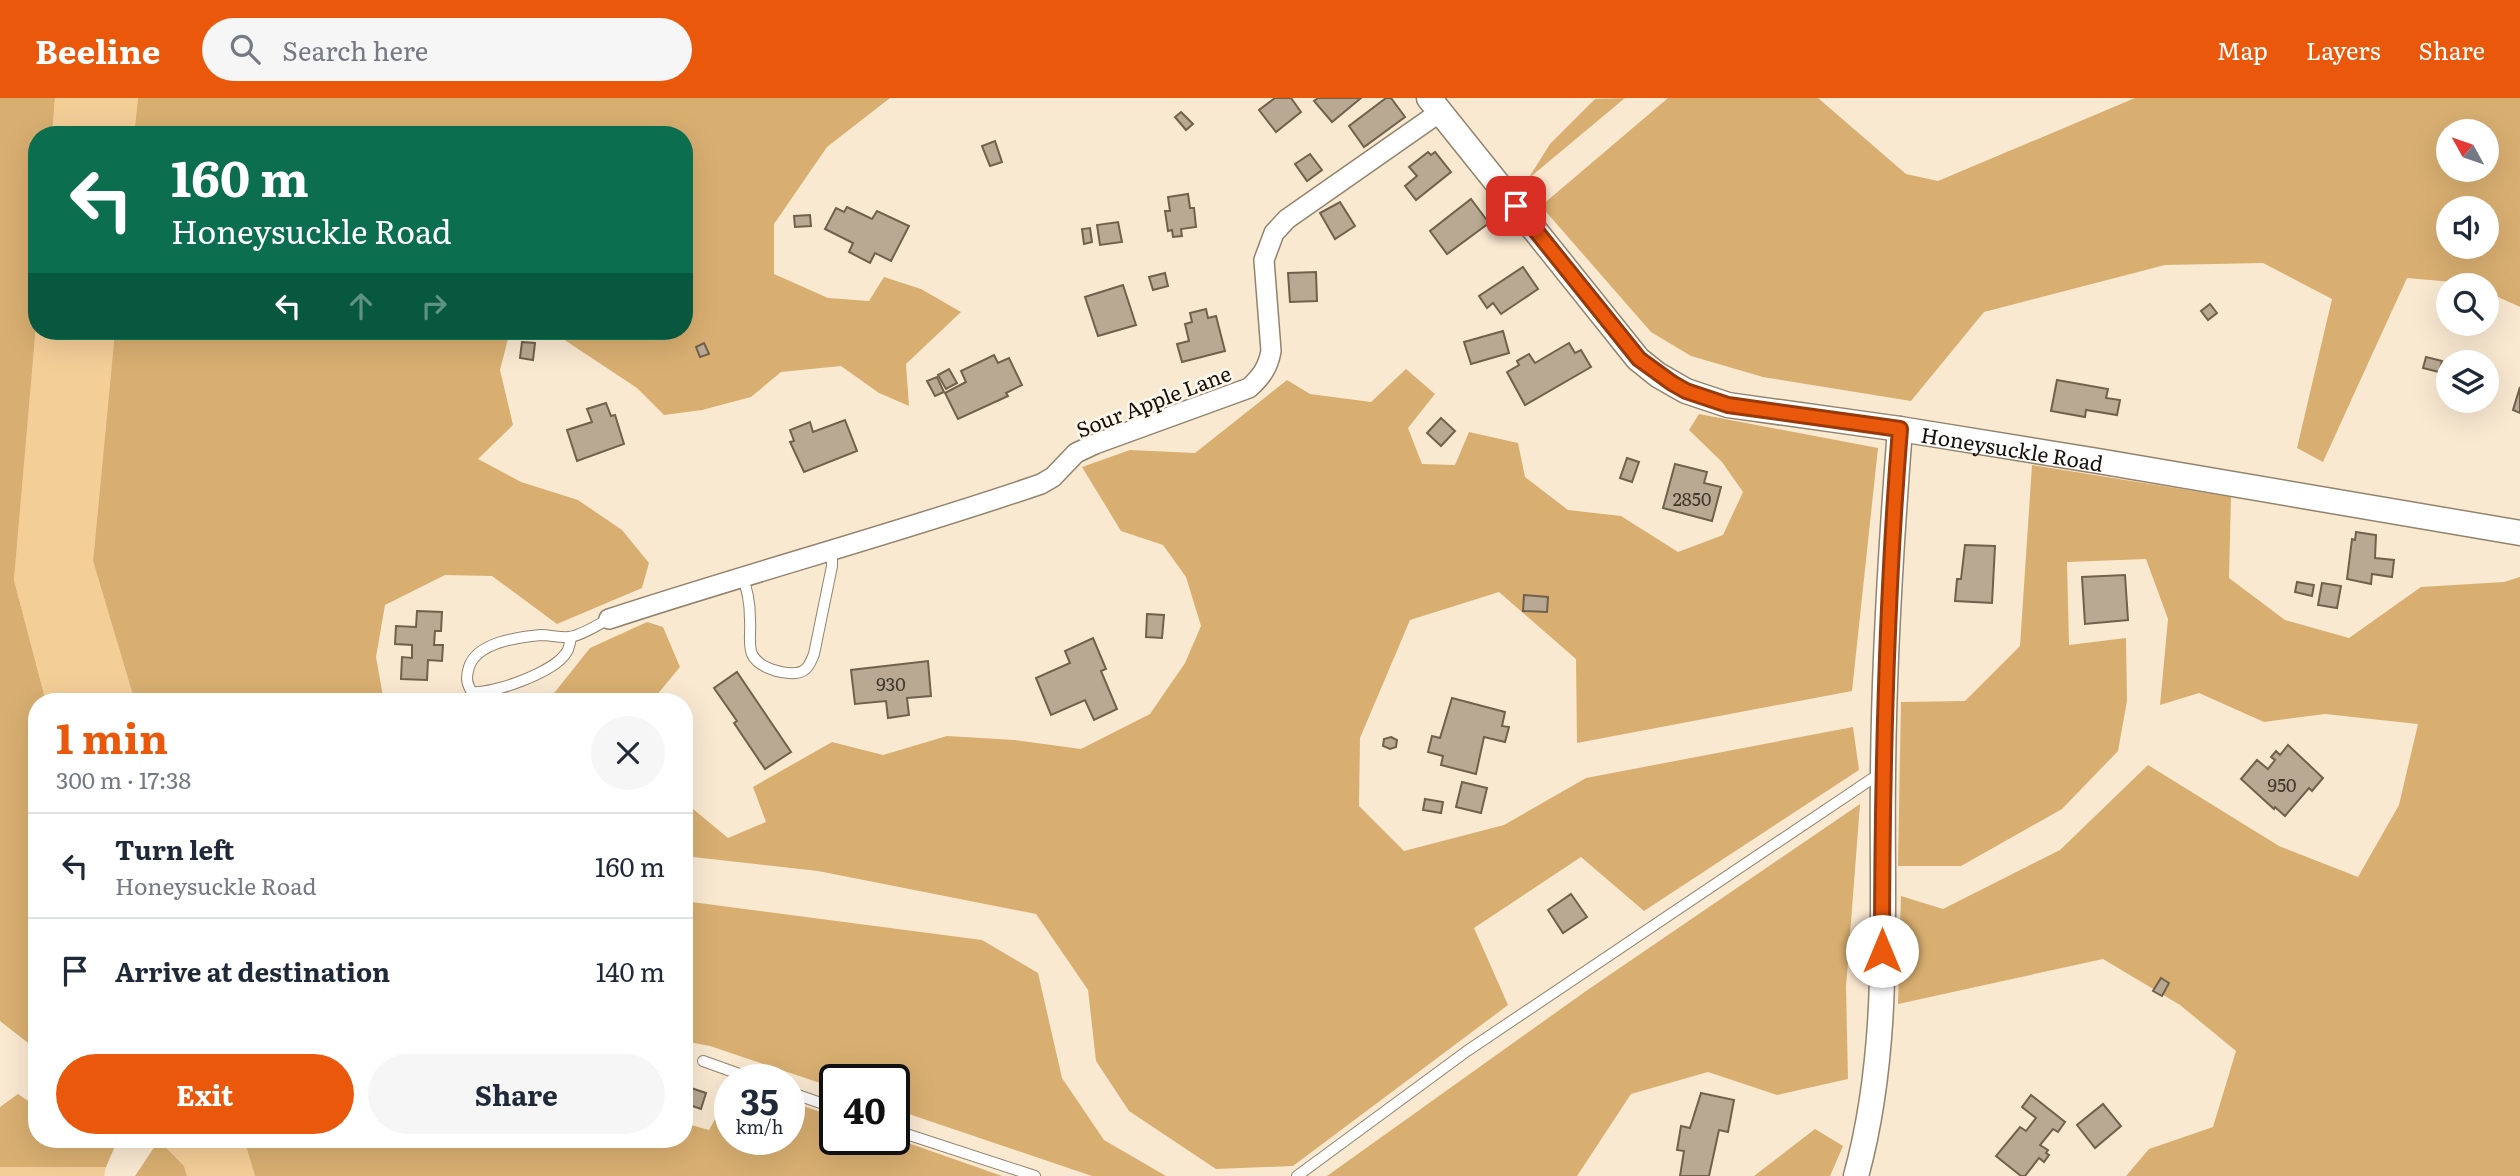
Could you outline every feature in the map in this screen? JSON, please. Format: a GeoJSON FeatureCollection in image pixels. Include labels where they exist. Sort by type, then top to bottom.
{"type":"FeatureCollection","features":[{"type":"Feature","properties":{"kind":"street","name":"Honeysuckle Road"},"geometry":{"type":"LineString","coordinates":[[1434,105],[1639,359],[1658,375],[1686,391],[1728,405],[1900,429],[2520,533]]}},
{"type":"Feature","properties":{"kind":"street","name":"Sour Apple Lane"},"geometry":{"type":"LineString","coordinates":[[609,619],[942,518],[1041,484],[1053,477],[1076,453],[1095,444],[1248,388],[1262,376],[1271,351],[1264,260],[1274,233],[1287,219],[1434,105]]}},
{"type":"Feature","properties":{"kind":"street"},"geometry":{"type":"LineString","coordinates":[[1856,1176],[1875,1091],[1882,999],[1883,772],[1892,533],[1900,429]]}},
{"type":"Feature","properties":{"kind":"lane"},"geometry":{"type":"LineString","coordinates":[[742,577],[750,619],[751,653],[758,662],[768,667],[785,673],[800,673],[810,666],[814,654],[818,623],[827,594],[832,551]]}},
{"type":"Feature","properties":{"kind":"lane"},"geometry":{"type":"LineString","coordinates":[[479,693],[472,692],[467,685],[466,676],[470,662],[490,645],[542,635],[571,638],[609,619]]}},
{"type":"Feature","properties":{"kind":"lane"},"geometry":{"type":"LineString","coordinates":[[489,693],[533,676],[558,662],[567,653],[571,638]]}},
{"type":"Feature","properties":{"kind":"lane"},"geometry":{"type":"LineString","coordinates":[[1297,1176],[1466,1051],[1883,772]]}},
{"type":"Feature","properties":{"kind":"lane"},"geometry":{"type":"LineString","coordinates":[[703,1061],[714,1065]]}},
{"type":"Feature","properties":{"kind":"lane"},"geometry":{"type":"LineString","coordinates":[[910,1135],[1035,1176]]}},
{"type":"Feature","properties":{"kind":"shaded area"},"geometry":{"type":"Polygon","coordinates":[[[0,98],[55,98],[53,126],[28,126],[28,340],[35,340],[14,580],[44,693],[28,693],[28,1043],[0,1021],[0,98]]]}},
{"type":"Feature","properties":{"kind":"shaded area"},"geometry":{"type":"Polygon","coordinates":[[[55,98],[138,98],[135,126],[53,126],[55,98]]]}},
{"type":"Feature","properties":{"kind":"shaded area"},"geometry":{"type":"Polygon","coordinates":[[[138,98],[890,98],[827,147],[774,224],[774,274],[828,298],[869,301],[884,277],[921,289],[961,312],[906,364],[909,406],[879,393],[841,366],[781,372],[751,397],[702,410],[664,415],[637,388],[565,340],[693,340],[693,126],[135,126],[138,98]]]}},
{"type":"Feature","properties":{"kind":"shaded area"},"geometry":{"type":"Polygon","coordinates":[[[1625,98],[1528,179],[1550,144],[1595,99],[1625,98]]]}},
{"type":"Feature","properties":{"kind":"shaded area"},"geometry":{"type":"Polygon","coordinates":[[[1668,98],[1818,98],[1906,174],[1938,181],[2135,98],[2520,98],[2520,307],[2499,297],[2499,273],[2436,273],[2436,281],[2407,278],[2323,462],[2297,448],[2332,299],[2263,263],[2165,265],[1984,312],[1911,401],[1763,377],[1691,356],[1651,332],[1541,206],[1668,98]]]}},
{"type":"Feature","properties":{"kind":"shaded area"},"geometry":{"type":"Polygon","coordinates":[[[35,340],[114,340],[93,561],[132,693],[44,693],[14,580],[35,340]]]}},
{"type":"Feature","properties":{"kind":"shaded area"},"geometry":{"type":"Polygon","coordinates":[[[114,340],[508,340],[500,370],[513,425],[478,459],[521,482],[578,500],[622,530],[649,563],[642,588],[557,624],[492,576],[445,575],[385,605],[376,657],[382,693],[132,693],[93,561],[114,340]]]}},
{"type":"Feature","properties":{"kind":"shaded area"},"geometry":{"type":"Polygon","coordinates":[[[1406,369],[1435,394],[1408,428],[1422,464],[1455,465],[1469,432],[1518,443],[1525,477],[1568,510],[1621,516],[1678,552],[1723,535],[1743,492],[1722,462],[1689,430],[1699,414],[1878,448],[1852,691],[1577,743],[1576,659],[1499,592],[1410,620],[1360,738],[1359,806],[1404,851],[1504,825],[1586,778],[1853,727],[1859,770],[1644,911],[1581,857],[1474,928],[1508,1005],[1293,1166],[1216,1169],[1129,1111],[1096,1061],[1088,990],[1036,914],[818,871],[693,857],[693,809],[728,838],[766,822],[753,787],[832,742],[883,755],[947,736],[1015,740],[1081,749],[1150,714],[1185,663],[1201,626],[1186,577],[1163,545],[1121,531],[1082,467],[1130,450],[1195,453],[1287,380],[1310,394],[1371,402],[1406,369]]]}},
{"type":"Feature","properties":{"kind":"shaded area"},"geometry":{"type":"Polygon","coordinates":[[[2032,465],[2231,497],[2229,578],[2285,620],[2349,638],[2421,587],[2504,582],[2520,577],[2520,1176],[2126,1176],[2149,1149],[2213,1127],[2236,1051],[2180,1005],[2103,959],[1898,1004],[1901,896],[1943,909],[2060,850],[2148,765],[2279,846],[2358,877],[2399,805],[2418,724],[2325,714],[2264,722],[2199,693],[2160,705],[2168,619],[2146,559],[2067,562],[2069,645],[2126,638],[2127,701],[2118,751],[2062,809],[1961,866],[1898,866],[1901,702],[1965,701],[2020,646],[2032,465]]]}},
{"type":"Feature","properties":{"kind":"shaded area"},"geometry":{"type":"Polygon","coordinates":[[[647,622],[663,627],[680,667],[658,693],[553,693],[590,648],[647,622]]]}},
{"type":"Feature","properties":{"kind":"shaded area"},"geometry":{"type":"Polygon","coordinates":[[[1860,804],[1846,987],[1848,1079],[1777,1095],[1708,1072],[1631,1094],[1577,1176],[1327,1176],[1586,991],[1860,804]]]}},
{"type":"Feature","properties":{"kind":"shaded area"},"geometry":{"type":"Polygon","coordinates":[[[693,902],[982,940],[1038,973],[1062,1078],[1104,1140],[1166,1176],[1092,1176],[910,1114],[910,1064],[819,1064],[819,1083],[805,1078],[805,1064],[764,1064],[693,1043],[693,902]]]}},
{"type":"Feature","properties":{"kind":"shaded area"},"geometry":{"type":"Polygon","coordinates":[[[18,1094],[28,1101],[28,1148],[114,1148],[106,1167],[0,1167],[0,1107],[18,1094]]]}},
{"type":"Feature","properties":{"kind":"shaded area"},"geometry":{"type":"Polygon","coordinates":[[[805,1107],[819,1111],[819,1155],[910,1155],[910,1144],[1002,1176],[255,1176],[247,1148],[693,1148],[693,1126],[709,1130],[714,1121],[714,1155],[805,1155],[805,1107]]]}},
{"type":"Feature","properties":{"kind":"shaded area"},"geometry":{"type":"Polygon","coordinates":[[[1815,1129],[1843,1146],[1830,1176],[1754,1176],[1815,1129]]]}},
{"type":"Feature","properties":{"kind":"shaded area"},"geometry":{"type":"Polygon","coordinates":[[[154,1148],[167,1148],[184,1166],[187,1176],[135,1176],[154,1148]]]}},
{"type":"Feature","properties":{"kind":"shaded area"},"geometry":{"type":"Polygon","coordinates":[[[167,1148],[247,1148],[255,1176],[187,1176],[184,1166],[167,1148]]]}},
{"type":"Feature","properties":{"kind":"shaded area"},"geometry":{"type":"Polygon","coordinates":[[[0,1167],[106,1167],[104,1176],[0,1176],[0,1167]]]}},
{"type":"Feature","properties":{"kind":"building"},"geometry":{"type":"Polygon","coordinates":[[[1275,98],[1291,98],[1301,112],[1276,132],[1259,110],[1275,98]]]}},
{"type":"Feature","properties":{"kind":"building"},"geometry":{"type":"Polygon","coordinates":[[[1318,98],[1361,98],[1332,122],[1314,101],[1318,98]]]}},
{"type":"Feature","properties":{"kind":"building"},"geometry":{"type":"Polygon","coordinates":[[[1386,98],[1391,98],[1405,117],[1364,147],[1349,126],[1386,98]]]}},
{"type":"Feature","properties":{"kind":"building"},"geometry":{"type":"Polygon","coordinates":[[[1181,112],[1193,124],[1186,130],[1175,117],[1181,112]]]}},
{"type":"Feature","properties":{"kind":"building"},"geometry":{"type":"Polygon","coordinates":[[[995,141],[1002,162],[990,166],[982,146],[995,141]]]}},
{"type":"Feature","properties":{"kind":"building"},"geometry":{"type":"Polygon","coordinates":[[[1428,152],[1431,155],[1435,152],[1451,172],[1416,200],[1405,186],[1417,176],[1409,167],[1428,152]]]}},
{"type":"Feature","properties":{"kind":"building"},"geometry":{"type":"Polygon","coordinates":[[[1310,154],[1322,170],[1307,181],[1295,164],[1310,154]]]}},
{"type":"Feature","properties":{"kind":"building"},"geometry":{"type":"Polygon","coordinates":[[[1188,194],[1190,208],[1194,208],[1196,227],[1181,229],[1182,236],[1173,237],[1172,230],[1168,231],[1165,211],[1170,211],[1168,197],[1188,194]]]}},
{"type":"Feature","properties":{"kind":"building"},"geometry":{"type":"Polygon","coordinates":[[[1471,199],[1489,223],[1447,254],[1430,231],[1471,199]]]}},
{"type":"Feature","properties":{"kind":"building"},"geometry":{"type":"Polygon","coordinates":[[[1340,202],[1355,226],[1335,239],[1320,213],[1340,202]]]}},
{"type":"Feature","properties":{"kind":"building"},"geometry":{"type":"Polygon","coordinates":[[[847,207],[872,219],[877,211],[909,226],[891,261],[875,253],[870,263],[849,252],[853,243],[825,229],[836,208],[844,212],[847,207]]]}},
{"type":"Feature","properties":{"kind":"building"},"geometry":{"type":"Polygon","coordinates":[[[810,215],[811,226],[795,227],[794,216],[810,215]]]}},
{"type":"Feature","properties":{"kind":"building"},"geometry":{"type":"Polygon","coordinates":[[[1118,222],[1122,242],[1100,245],[1097,225],[1118,222]]]}},
{"type":"Feature","properties":{"kind":"building"},"geometry":{"type":"Polygon","coordinates":[[[1090,228],[1092,242],[1084,244],[1082,229],[1090,228]]]}},
{"type":"Feature","properties":{"kind":"building"},"geometry":{"type":"Polygon","coordinates":[[[1523,267],[1538,289],[1501,314],[1493,303],[1487,308],[1479,296],[1523,267]]]}},
{"type":"Feature","properties":{"kind":"building"},"geometry":{"type":"Polygon","coordinates":[[[1316,272],[1317,301],[1290,302],[1288,273],[1316,272]]]}},
{"type":"Feature","properties":{"kind":"building"},"geometry":{"type":"Polygon","coordinates":[[[1165,273],[1168,286],[1153,290],[1149,277],[1165,273]]]}},
{"type":"Feature","properties":{"kind":"building"},"geometry":{"type":"Polygon","coordinates":[[[1123,285],[1136,325],[1098,336],[1085,297],[1123,285]]]}},
{"type":"Feature","properties":{"kind":"building"},"geometry":{"type":"Polygon","coordinates":[[[2210,304],[2217,313],[2208,320],[2201,311],[2210,304]]]}},
{"type":"Feature","properties":{"kind":"building"},"geometry":{"type":"Polygon","coordinates":[[[1206,309],[1208,318],[1216,316],[1225,351],[1182,362],[1177,344],[1189,341],[1185,324],[1192,322],[1190,313],[1206,309]]]}},
{"type":"Feature","properties":{"kind":"building"},"geometry":{"type":"Polygon","coordinates":[[[1503,331],[1509,353],[1471,364],[1464,342],[1503,331]]]}},
{"type":"Feature","properties":{"kind":"building"},"geometry":{"type":"Polygon","coordinates":[[[522,342],[535,343],[533,360],[520,358],[522,342]]]}},
{"type":"Feature","properties":{"kind":"building"},"geometry":{"type":"Polygon","coordinates":[[[704,343],[709,354],[700,357],[696,347],[704,343]]]}},
{"type":"Feature","properties":{"kind":"building"},"geometry":{"type":"Polygon","coordinates":[[[1569,343],[1575,353],[1581,350],[1591,367],[1525,405],[1507,372],[1519,365],[1517,361],[1529,354],[1535,363],[1569,343]]]}},
{"type":"Feature","properties":{"kind":"building"},"geometry":{"type":"Polygon","coordinates":[[[994,355],[998,363],[1009,358],[1022,385],[1006,393],[1008,396],[958,419],[945,393],[966,382],[961,371],[994,355]]]}},
{"type":"Feature","properties":{"kind":"building"},"geometry":{"type":"Polygon","coordinates":[[[2426,357],[2436,360],[2436,371],[2423,368],[2426,357]]]}},
{"type":"Feature","properties":{"kind":"building"},"geometry":{"type":"Polygon","coordinates":[[[949,369],[957,383],[946,389],[938,375],[949,369]]]}},
{"type":"Feature","properties":{"kind":"building"},"geometry":{"type":"Polygon","coordinates":[[[937,377],[944,392],[935,396],[927,381],[937,377]]]}},
{"type":"Feature","properties":{"kind":"building"},"geometry":{"type":"Polygon","coordinates":[[[2057,380],[2108,389],[2106,398],[2120,400],[2117,415],[2086,410],[2085,417],[2051,411],[2057,380]]]}},
{"type":"Feature","properties":{"kind":"building"},"geometry":{"type":"Polygon","coordinates":[[[2520,387],[2520,413],[2513,410],[2520,387]]]}},
{"type":"Feature","properties":{"kind":"building"},"geometry":{"type":"Polygon","coordinates":[[[606,403],[611,416],[615,415],[624,444],[577,461],[567,430],[592,422],[587,409],[606,403]]]}},
{"type":"Feature","properties":{"kind":"building"},"geometry":{"type":"Polygon","coordinates":[[[1441,418],[1455,431],[1441,446],[1427,433],[1441,418]]]}},
{"type":"Feature","properties":{"kind":"building"},"geometry":{"type":"Polygon","coordinates":[[[845,420],[857,451],[804,472],[790,442],[794,441],[790,430],[810,422],[813,432],[845,420]]]}},
{"type":"Feature","properties":{"kind":"building"},"geometry":{"type":"Polygon","coordinates":[[[1627,458],[1639,462],[1632,482],[1620,478],[1627,458]]]}},
{"type":"Feature","properties":{"kind":"building"},"geometry":{"type":"Polygon","coordinates":[[[1675,464],[1707,472],[1704,483],[1721,487],[1712,521],[1663,508],[1675,464]]]}},
{"type":"Feature","properties":{"kind":"building"},"geometry":{"type":"Polygon","coordinates":[[[2356,532],[2376,535],[2375,558],[2394,560],[2392,577],[2372,574],[2371,584],[2347,579],[2352,539],[2355,540],[2356,532]]]}},
{"type":"Feature","properties":{"kind":"building"},"geometry":{"type":"Polygon","coordinates":[[[1965,545],[1995,546],[1992,603],[1955,601],[1965,545]]]}},
{"type":"Feature","properties":{"kind":"building"},"geometry":{"type":"Polygon","coordinates":[[[2125,575],[2128,620],[2085,624],[2082,577],[2125,575]]]}},
{"type":"Feature","properties":{"kind":"building"},"geometry":{"type":"Polygon","coordinates":[[[2297,582],[2314,585],[2312,596],[2295,592],[2297,582]]]}},
{"type":"Feature","properties":{"kind":"building"},"geometry":{"type":"Polygon","coordinates":[[[2322,583],[2341,586],[2337,608],[2318,605],[2322,583]]]}},
{"type":"Feature","properties":{"kind":"building"},"geometry":{"type":"Polygon","coordinates":[[[1524,595],[1548,597],[1547,612],[1523,611],[1524,595]]]}},
{"type":"Feature","properties":{"kind":"building"},"geometry":{"type":"Polygon","coordinates":[[[417,611],[442,612],[441,631],[435,631],[434,645],[443,645],[442,661],[428,660],[427,680],[401,679],[402,657],[412,658],[412,645],[395,644],[396,626],[416,627],[417,611]]]}},
{"type":"Feature","properties":{"kind":"building"},"geometry":{"type":"Polygon","coordinates":[[[1147,614],[1164,615],[1162,638],[1146,637],[1147,614]]]}},
{"type":"Feature","properties":{"kind":"building"},"geometry":{"type":"Polygon","coordinates":[[[1093,638],[1106,669],[1101,671],[1117,709],[1094,720],[1085,700],[1051,715],[1036,678],[1070,663],[1065,651],[1093,638]]]}},
{"type":"Feature","properties":{"kind":"building"},"geometry":{"type":"Polygon","coordinates":[[[928,661],[931,696],[907,698],[909,715],[888,718],[886,701],[855,704],[851,670],[928,661]]]}},
{"type":"Feature","properties":{"kind":"building"},"geometry":{"type":"Polygon","coordinates":[[[737,672],[791,752],[765,769],[714,688],[737,672]]]}},
{"type":"Feature","properties":{"kind":"building"},"geometry":{"type":"Polygon","coordinates":[[[1452,698],[1505,712],[1502,726],[1509,727],[1505,742],[1484,737],[1476,774],[1441,765],[1443,756],[1428,752],[1432,736],[1440,738],[1452,698]]]}},
{"type":"Feature","properties":{"kind":"building"},"geometry":{"type":"Polygon","coordinates":[[[1391,737],[1397,740],[1396,747],[1390,749],[1383,746],[1384,739],[1391,737]]]}},
{"type":"Feature","properties":{"kind":"building"},"geometry":{"type":"Polygon","coordinates":[[[2288,745],[2323,778],[2312,791],[2309,788],[2285,816],[2241,779],[2257,760],[2268,769],[2275,760],[2271,757],[2276,751],[2280,755],[2288,745]]]}},
{"type":"Feature","properties":{"kind":"building"},"geometry":{"type":"Polygon","coordinates":[[[1462,782],[1487,788],[1481,813],[1456,807],[1462,782]]]}},
{"type":"Feature","properties":{"kind":"building"},"geometry":{"type":"Polygon","coordinates":[[[1425,799],[1443,802],[1441,813],[1423,810],[1425,799]]]}},
{"type":"Feature","properties":{"kind":"building"},"geometry":{"type":"Polygon","coordinates":[[[1571,894],[1587,917],[1563,933],[1548,910],[1571,894]]]}},
{"type":"Feature","properties":{"kind":"building"},"geometry":{"type":"Polygon","coordinates":[[[2161,978],[2169,983],[2162,996],[2153,991],[2161,978]]]}},
{"type":"Feature","properties":{"kind":"building"},"geometry":{"type":"Polygon","coordinates":[[[693,1089],[706,1093],[701,1109],[693,1106],[693,1089]]]}},
{"type":"Feature","properties":{"kind":"building"},"geometry":{"type":"Polygon","coordinates":[[[1701,1093],[1734,1100],[1728,1132],[1719,1130],[1709,1176],[1680,1176],[1684,1151],[1677,1150],[1681,1126],[1690,1128],[1701,1093]]]}},
{"type":"Feature","properties":{"kind":"building"},"geometry":{"type":"Polygon","coordinates":[[[2031,1095],[2065,1122],[2058,1132],[2053,1129],[2040,1145],[2048,1150],[2046,1153],[2049,1155],[2044,1162],[2039,1158],[2025,1176],[2021,1176],[1996,1156],[2020,1127],[2026,1131],[2036,1118],[2022,1107],[2031,1095]]]}},
{"type":"Feature","properties":{"kind":"building"},"geometry":{"type":"Polygon","coordinates":[[[2103,1104],[2121,1126],[2095,1148],[2077,1125],[2103,1104]]]}},
{"type":"Feature","properties":{"kind":"route"},"geometry":{"type":"LineString","coordinates":[[1516,206],[1639,359],[1658,375],[1686,391],[1728,405],[1900,429],[1892,533],[1883,772],[1882,951]]}}]}
